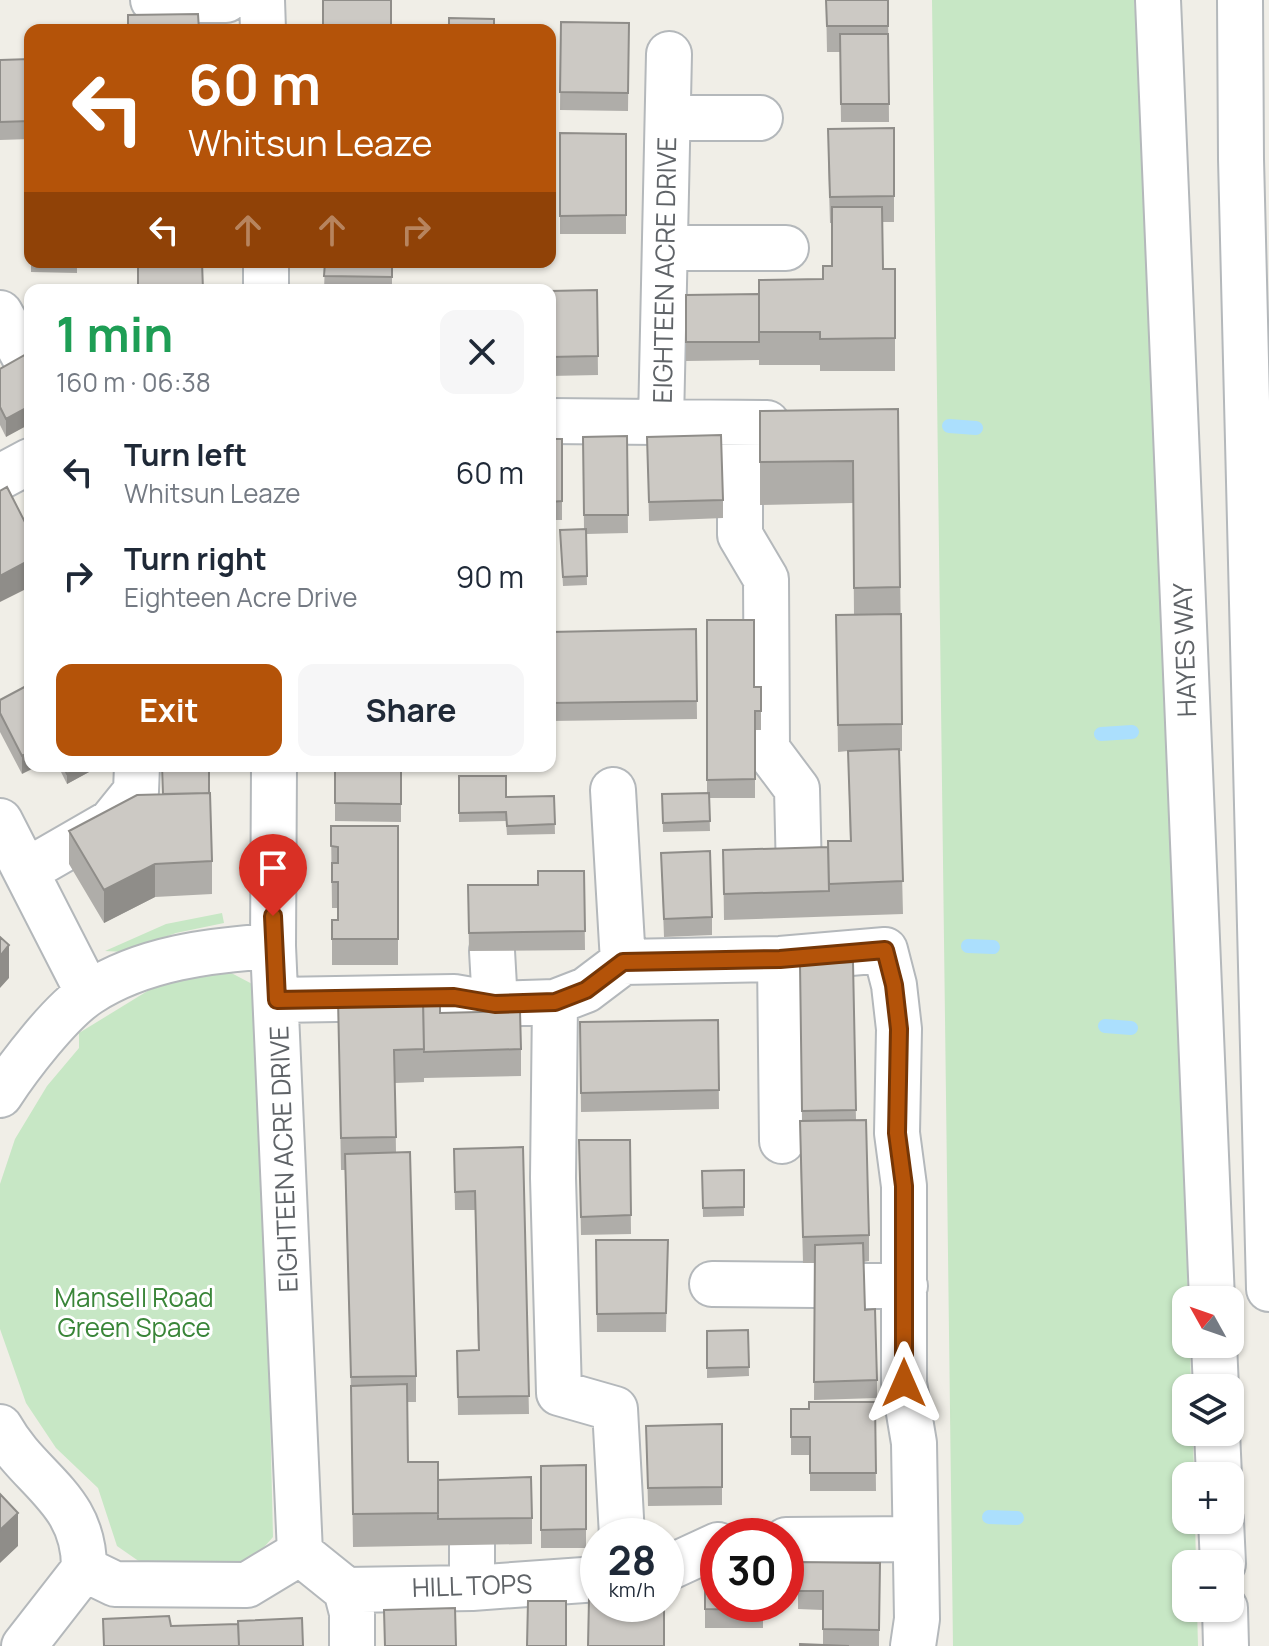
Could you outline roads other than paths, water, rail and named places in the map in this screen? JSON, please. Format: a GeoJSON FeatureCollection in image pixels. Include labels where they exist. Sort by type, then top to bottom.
{"type":"FeatureCollection","features":[{"type":"Feature","properties":{"kind":"street"},"geometry":{"type":"LineString","coordinates":[[153,0],[226,0]]}},
{"type":"Feature","properties":{"kind":"street"},"geometry":{"type":"LineString","coordinates":[[262,0],[263,24]]}},
{"type":"Feature","properties":{"kind":"street","name":"HAYES WAY"},"geometry":{"type":"LineString","coordinates":[[1158,0],[1211,1286]]}},
{"type":"Feature","properties":{"kind":"street"},"geometry":{"type":"LineString","coordinates":[[1240,0],[1243,269],[1269,1289]]}},
{"type":"Feature","properties":{"kind":"street","name":"EIGHTEEN ACRE DRIVE"},"geometry":{"type":"LineString","coordinates":[[661,422],[669,54]]}},
{"type":"Feature","properties":{"kind":"street","name":"EIGHTEEN ACRE DRIVE"},"geometry":{"type":"LineString","coordinates":[[668,118],[760,118]]}},
{"type":"Feature","properties":{"kind":"street"},"geometry":{"type":"LineString","coordinates":[[665,248],[786,248]]}},
{"type":"Feature","properties":{"kind":"street"},"geometry":{"type":"LineString","coordinates":[[0,313],[24,356]]}},
{"type":"Feature","properties":{"kind":"street","name":"EIGHTEEN ACRE DRIVE"},"geometry":{"type":"LineString","coordinates":[[556,421],[810,424]]}},
{"type":"Feature","properties":{"kind":"street"},"geometry":{"type":"LineString","coordinates":[[740,423],[740,535],[766,579],[767,749],[797,789],[799,874]]}},
{"type":"Feature","properties":{"kind":"street"},"geometry":{"type":"LineString","coordinates":[[0,477],[24,464]]}},
{"type":"Feature","properties":{"kind":"street"},"geometry":{"type":"LineString","coordinates":[[26,871],[111,822],[136,791],[137,772]]}},
{"type":"Feature","properties":{"kind":"street","name":"EIGHTEEN ACRE DRIVE"},"geometry":{"type":"LineString","coordinates":[[274,772],[273,946],[300,1553]]}},
{"type":"Feature","properties":{"kind":"street"},"geometry":{"type":"LineString","coordinates":[[613,790],[623,962]]}},
{"type":"Feature","properties":{"kind":"street"},"geometry":{"type":"LineString","coordinates":[[0,821],[88,993]]}},
{"type":"Feature","properties":{"kind":"street"},"geometry":{"type":"LineString","coordinates":[[782,1141],[794,945]]}},
{"type":"Feature","properties":{"kind":"street"},"geometry":{"type":"LineString","coordinates":[[277,1000],[468,1013],[555,1002],[586,990],[623,962],[794,945],[885,950],[894,985],[899,1029],[897,1133],[904,1186],[884,1286],[914,1443],[917,1619],[913,1646]]}},
{"type":"Feature","properties":{"kind":"street"},"geometry":{"type":"LineString","coordinates":[[0,1095],[20,1065],[88,993],[175,958],[208,951],[273,946]]}},
{"type":"Feature","properties":{"kind":"street"},"geometry":{"type":"LineString","coordinates":[[468,1013],[492,951]]}},
{"type":"Feature","properties":{"kind":"street"},"geometry":{"type":"LineString","coordinates":[[555,1002],[566,1178],[559,1393],[615,1409],[621,1518]]}},
{"type":"Feature","properties":{"kind":"street"},"geometry":{"type":"LineString","coordinates":[[712,1284],[816,1285]]}},
{"type":"Feature","properties":{"kind":"street"},"geometry":{"type":"LineString","coordinates":[[0,1427],[72,1511],[85,1549],[84,1569],[24,1646]]}},
{"type":"Feature","properties":{"kind":"street"},"geometry":{"type":"LineString","coordinates":[[804,1540],[915,1539]]}},
{"type":"Feature","properties":{"kind":"street"},"geometry":{"type":"LineString","coordinates":[[84,1569],[115,1584],[247,1585],[300,1553],[346,1590],[352,1613],[352,1646]]}},
{"type":"Feature","properties":{"kind":"street","name":"HILL TOPS"},"geometry":{"type":"LineString","coordinates":[[346,1590],[472,1567],[580,1577]]}},
{"type":"Feature","properties":{"kind":"street"},"geometry":{"type":"LineString","coordinates":[[1225,1622],[1226,1646]]}},
{"type":"Feature","properties":{"kind":"waterway"},"geometry":{"type":"LineString","coordinates":[[949,426],[976,428]]}},
{"type":"Feature","properties":{"kind":"waterway"},"geometry":{"type":"LineString","coordinates":[[1101,734],[1132,732]]}},
{"type":"Feature","properties":{"kind":"waterway"},"geometry":{"type":"LineString","coordinates":[[968,946],[993,947]]}},
{"type":"Feature","properties":{"kind":"waterway"},"geometry":{"type":"LineString","coordinates":[[1105,1026],[1131,1028]]}},
{"type":"Feature","properties":{"kind":"waterway"},"geometry":{"type":"LineString","coordinates":[[989,1517],[1017,1518]]}},
{"type":"Feature","properties":{"kind":"park label","name":"Mansell Road Green Space"},"geometry":{"type":"Point","coordinates":[134,1313]}}]}
